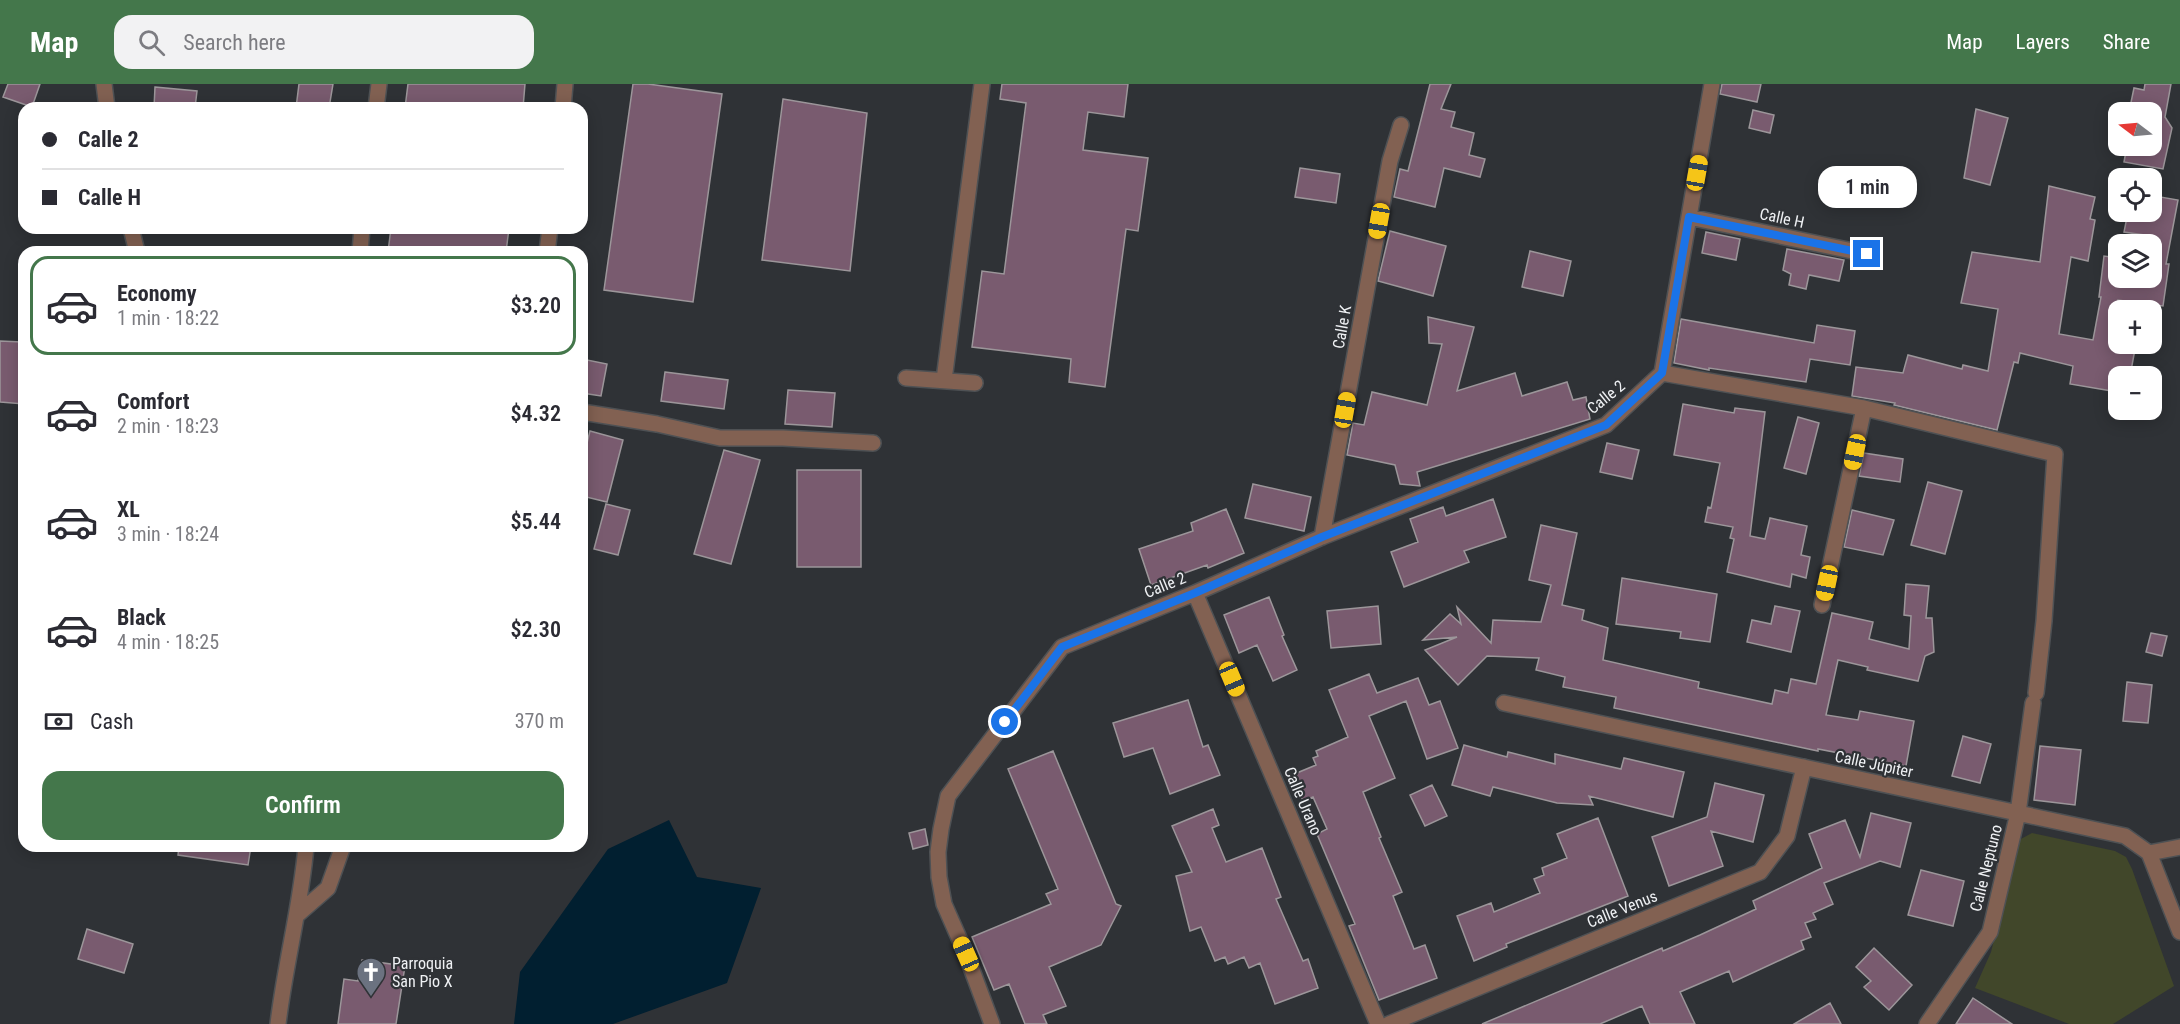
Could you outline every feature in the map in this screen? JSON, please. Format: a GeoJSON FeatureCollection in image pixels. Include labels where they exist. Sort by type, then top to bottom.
{"type":"FeatureCollection","features":[{"type":"Feature","properties":{"kind":"street"},"geometry":{"type":"LineString","coordinates":[[104,84],[106,102]]}},
{"type":"Feature","properties":{"kind":"street"},"geometry":{"type":"LineString","coordinates":[[377,102],[379,84]]}},
{"type":"Feature","properties":{"kind":"street"},"geometry":{"type":"LineString","coordinates":[[564,102],[566,84]]}},
{"type":"Feature","properties":{"kind":"street"},"geometry":{"type":"LineString","coordinates":[[944,380],[982,84]]}},
{"type":"Feature","properties":{"kind":"street"},"geometry":{"type":"LineString","coordinates":[[1712,84],[1662,373],[1864,408],[1822,605]]}},
{"type":"Feature","properties":{"kind":"street","name":"Calle K"},"geometry":{"type":"LineString","coordinates":[[1322,537],[1390,161],[1401,125]]}},
{"type":"Feature","properties":{"kind":"street","name":"Calle H"},"geometry":{"type":"LineString","coordinates":[[1689,217],[1867,254]]}},
{"type":"Feature","properties":{"kind":"street","name":"Calle 2"},"geometry":{"type":"LineString","coordinates":[[992,1024],[942,895],[938,852],[948,796],[1062,647],[1195,593],[1322,537],[1606,425],[1662,373]]}},
{"type":"Feature","properties":{"kind":"street"},"geometry":{"type":"LineString","coordinates":[[906,378],[975,383]]}},
{"type":"Feature","properties":{"kind":"street","name":"Calle Neptuno"},"geometry":{"type":"LineString","coordinates":[[1864,408],[2055,454],[2044,621],[2018,813],[1990,932],[1927,1024]]}},
{"type":"Feature","properties":{"kind":"street"},"geometry":{"type":"LineString","coordinates":[[588,413],[657,424],[720,438],[783,438],[873,443]]}},
{"type":"Feature","properties":{"kind":"street","name":"Calle Urano"},"geometry":{"type":"LineString","coordinates":[[1195,593],[1378,1024]]}},
{"type":"Feature","properties":{"kind":"street","name":"Calle Júpiter"},"geometry":{"type":"LineString","coordinates":[[1504,703],[2125,836],[2149,853]]}},
{"type":"Feature","properties":{"kind":"street","name":"Calle Venus"},"geometry":{"type":"LineString","coordinates":[[1389,1024],[1760,872],[1787,836],[1804,767]]}},
{"type":"Feature","properties":{"kind":"street"},"geometry":{"type":"LineString","coordinates":[[2180,847],[2149,853],[2180,932]]}},
{"type":"Feature","properties":{"kind":"street"},"geometry":{"type":"LineString","coordinates":[[278,1024],[303,886],[306,852]]}},
{"type":"Feature","properties":{"kind":"street"},"geometry":{"type":"LineString","coordinates":[[297,915],[327,888],[341,852]]}},
{"type":"Feature","properties":{"kind":"green space"},"geometry":{"type":"Polygon","coordinates":[[[2032,833],[2115,851],[2126,857],[2174,986],[2113,1024],[2069,1024],[1975,988],[1991,952],[2019,840],[2032,833]]]}},
{"type":"Feature","properties":{"kind":"water"},"geometry":{"type":"Polygon","coordinates":[[[669,820],[697,877],[761,888],[727,983],[613,1024],[514,1024],[520,972],[608,849],[669,820]]]}},
{"type":"Feature","properties":{"kind":"building"},"geometry":{"type":"Polygon","coordinates":[[[8,84],[40,84],[34,102],[18,102],[3,97],[8,84]]]}},
{"type":"Feature","properties":{"kind":"building"},"geometry":{"type":"Polygon","coordinates":[[[299,84],[333,84],[330,102],[297,102],[299,84]]]}},
{"type":"Feature","properties":{"kind":"building"},"geometry":{"type":"Polygon","coordinates":[[[408,84],[525,84],[524,102],[406,102],[408,84]]]}},
{"type":"Feature","properties":{"kind":"building"},"geometry":{"type":"Polygon","coordinates":[[[633,84],[722,94],[693,302],[604,290],[633,84]]]}},
{"type":"Feature","properties":{"kind":"building"},"geometry":{"type":"Polygon","coordinates":[[[1002,84],[1128,84],[1124,117],[1088,112],[1083,150],[1148,158],[1138,231],[1126,229],[1105,387],[1069,382],[1071,359],[972,347],[982,271],[1004,274],[1026,103],[1000,99],[1002,84]]]}},
{"type":"Feature","properties":{"kind":"building"},"geometry":{"type":"Polygon","coordinates":[[[1430,84],[1451,84],[1441,109],[1455,112],[1451,127],[1474,133],[1469,155],[1485,159],[1480,177],[1444,168],[1435,207],[1394,197],[1400,169],[1408,171],[1430,84]]]}},
{"type":"Feature","properties":{"kind":"building"},"geometry":{"type":"Polygon","coordinates":[[[1722,84],[1761,84],[1757,102],[1720,94],[1722,84]]]}},
{"type":"Feature","properties":{"kind":"building"},"geometry":{"type":"Polygon","coordinates":[[[2145,84],[2171,84],[2165,117],[2172,128],[2163,169],[2124,162],[2125,156],[2162,156],[2162,102],[2131,102],[2134,88],[2144,90],[2145,84]]]}},
{"type":"Feature","properties":{"kind":"building"},"geometry":{"type":"Polygon","coordinates":[[[155,87],[197,91],[196,102],[154,102],[155,87]]]}},
{"type":"Feature","properties":{"kind":"building"},"geometry":{"type":"Polygon","coordinates":[[[783,99],[867,113],[850,271],[762,260],[783,99]]]}},
{"type":"Feature","properties":{"kind":"building"},"geometry":{"type":"Polygon","coordinates":[[[1976,109],[2008,118],[1990,185],[1964,178],[1976,109]]]}},
{"type":"Feature","properties":{"kind":"building"},"geometry":{"type":"Polygon","coordinates":[[[1753,110],[1774,115],[1770,133],[1749,128],[1753,110]]]}},
{"type":"Feature","properties":{"kind":"building"},"geometry":{"type":"Polygon","coordinates":[[[1300,168],[1340,174],[1336,203],[1295,197],[1300,168]]]}},
{"type":"Feature","properties":{"kind":"building"},"geometry":{"type":"Polygon","coordinates":[[[2049,186],[2095,197],[2090,219],[2095,220],[2088,261],[2071,257],[2059,334],[2093,340],[2101,297],[2099,297],[2104,256],[2108,257],[2108,288],[2162,288],[2162,234],[2124,232],[2126,222],[2162,222],[2162,197],[2178,200],[2166,264],[2169,264],[2163,306],[2162,300],[2108,300],[2108,354],[2134,354],[2132,366],[2108,366],[2108,390],[2070,384],[2073,366],[2020,353],[2018,363],[2014,362],[1997,430],[1894,405],[1895,403],[1852,396],[1856,367],[1903,373],[1908,355],[1962,369],[1963,365],[1988,371],[1998,309],[1961,303],[1972,252],[2040,262],[2049,186]]]}},
{"type":"Feature","properties":{"kind":"building"},"geometry":{"type":"Polygon","coordinates":[[[1390,231],[1446,246],[1433,296],[1378,281],[1390,231]]]}},
{"type":"Feature","properties":{"kind":"building"},"geometry":{"type":"Polygon","coordinates":[[[1706,232],[1740,239],[1736,260],[1702,253],[1706,232]]]}},
{"type":"Feature","properties":{"kind":"building"},"geometry":{"type":"Polygon","coordinates":[[[390,234],[508,234],[507,246],[389,246],[390,234]]]}},
{"type":"Feature","properties":{"kind":"building"},"geometry":{"type":"Polygon","coordinates":[[[1787,249],[1844,260],[1839,281],[1809,275],[1806,289],[1789,285],[1791,274],[1783,270],[1787,249]]]}},
{"type":"Feature","properties":{"kind":"building"},"geometry":{"type":"Polygon","coordinates":[[[1530,251],[1571,261],[1563,296],[1522,287],[1530,251]]]}},
{"type":"Feature","properties":{"kind":"building"},"geometry":{"type":"Polygon","coordinates":[[[1428,317],[1474,327],[1457,391],[1515,373],[1522,396],[1567,382],[1573,400],[1586,397],[1590,419],[1417,472],[1420,486],[1400,484],[1395,465],[1347,455],[1353,423],[1364,425],[1372,392],[1427,405],[1442,344],[1429,343],[1428,317]]]}},
{"type":"Feature","properties":{"kind":"building"},"geometry":{"type":"Polygon","coordinates":[[[1681,319],[1814,343],[1817,325],[1855,331],[1850,365],[1810,359],[1806,382],[1709,368],[1709,370],[1674,363],[1681,319]]]}},
{"type":"Feature","properties":{"kind":"building"},"geometry":{"type":"Polygon","coordinates":[[[0,341],[18,342],[18,404],[0,402],[0,341]]]}},
{"type":"Feature","properties":{"kind":"building"},"geometry":{"type":"Polygon","coordinates":[[[588,360],[607,364],[601,396],[588,394],[588,360]]]}},
{"type":"Feature","properties":{"kind":"building"},"geometry":{"type":"Polygon","coordinates":[[[665,372],[728,380],[724,409],[661,401],[665,372]]]}},
{"type":"Feature","properties":{"kind":"building"},"geometry":{"type":"Polygon","coordinates":[[[788,390],[835,393],[832,427],[785,424],[788,390]]]}},
{"type":"Feature","properties":{"kind":"building"},"geometry":{"type":"Polygon","coordinates":[[[1683,404],[1734,413],[1735,408],[1765,412],[1750,536],[1765,539],[1770,518],[1807,526],[1801,555],[1810,557],[1806,578],[1792,574],[1790,587],[1727,572],[1734,539],[1730,538],[1733,527],[1705,522],[1708,507],[1711,508],[1720,463],[1674,455],[1683,404]]]}},
{"type":"Feature","properties":{"kind":"building"},"geometry":{"type":"Polygon","coordinates":[[[1798,417],[1819,423],[1806,474],[1784,468],[1798,417]]]}},
{"type":"Feature","properties":{"kind":"building"},"geometry":{"type":"Polygon","coordinates":[[[590,431],[623,440],[607,502],[588,497],[590,431]]]}},
{"type":"Feature","properties":{"kind":"building"},"geometry":{"type":"Polygon","coordinates":[[[1607,443],[1639,450],[1632,479],[1600,472],[1607,443]]]}},
{"type":"Feature","properties":{"kind":"building"},"geometry":{"type":"Polygon","coordinates":[[[724,450],[760,460],[731,564],[694,554],[724,450]]]}},
{"type":"Feature","properties":{"kind":"building"},"geometry":{"type":"Polygon","coordinates":[[[1864,453],[1903,459],[1900,482],[1859,476],[1864,453]]]}},
{"type":"Feature","properties":{"kind":"building"},"geometry":{"type":"Polygon","coordinates":[[[797,470],[861,470],[861,567],[797,567],[797,470]]]}},
{"type":"Feature","properties":{"kind":"building"},"geometry":{"type":"Polygon","coordinates":[[[1928,482],[1962,491],[1945,554],[1911,545],[1928,482]]]}},
{"type":"Feature","properties":{"kind":"building"},"geometry":{"type":"Polygon","coordinates":[[[1253,484],[1311,497],[1304,531],[1245,518],[1253,484]]]}},
{"type":"Feature","properties":{"kind":"building"},"geometry":{"type":"Polygon","coordinates":[[[1493,499],[1506,537],[1464,551],[1469,562],[1404,587],[1391,552],[1418,542],[1410,519],[1443,507],[1446,516],[1493,499]]]}},
{"type":"Feature","properties":{"kind":"building"},"geometry":{"type":"Polygon","coordinates":[[[606,504],[630,510],[618,555],[594,549],[606,504]]]}},
{"type":"Feature","properties":{"kind":"building"},"geometry":{"type":"Polygon","coordinates":[[[1226,509],[1244,553],[1208,568],[1207,565],[1151,585],[1139,549],[1193,531],[1191,523],[1226,509]]]}},
{"type":"Feature","properties":{"kind":"building"},"geometry":{"type":"Polygon","coordinates":[[[1852,510],[1894,520],[1883,555],[1844,547],[1852,510]]]}},
{"type":"Feature","properties":{"kind":"building"},"geometry":{"type":"Polygon","coordinates":[[[1541,525],[1577,533],[1562,605],[1584,610],[1582,620],[1608,628],[1603,660],[1699,682],[1698,688],[1772,704],[1775,690],[1788,693],[1791,679],[1816,684],[1832,613],[1873,622],[1869,639],[1909,649],[1911,616],[1904,615],[1906,584],[1929,586],[1926,618],[1932,618],[1934,652],[1925,656],[1918,681],[1867,670],[1868,667],[1838,660],[1826,715],[1858,720],[1860,711],[1914,721],[1906,766],[1818,749],[1818,751],[1614,708],[1616,697],[1563,687],[1565,677],[1536,670],[1539,658],[1487,656],[1458,685],[1425,650],[1457,637],[1423,640],[1450,614],[1461,624],[1457,607],[1491,643],[1493,620],[1541,622],[1551,585],[1529,580],[1541,525]]]}},
{"type":"Feature","properties":{"kind":"building"},"geometry":{"type":"Polygon","coordinates":[[[1622,578],[1717,594],[1710,642],[1680,638],[1681,632],[1616,624],[1622,578]]]}},
{"type":"Feature","properties":{"kind":"building"},"geometry":{"type":"Polygon","coordinates":[[[1269,597],[1284,635],[1282,636],[1297,670],[1273,681],[1257,645],[1239,653],[1224,615],[1269,597]]]}},
{"type":"Feature","properties":{"kind":"building"},"geometry":{"type":"Polygon","coordinates":[[[1378,606],[1381,644],[1331,648],[1327,611],[1378,606]]]}},
{"type":"Feature","properties":{"kind":"building"},"geometry":{"type":"Polygon","coordinates":[[[1775,606],[1800,611],[1791,652],[1747,642],[1752,620],[1771,624],[1775,606]]]}},
{"type":"Feature","properties":{"kind":"building"},"geometry":{"type":"Polygon","coordinates":[[[2151,633],[2167,636],[2162,656],[2146,652],[2151,633]]]}},
{"type":"Feature","properties":{"kind":"building"},"geometry":{"type":"Polygon","coordinates":[[[1369,674],[1377,693],[1418,678],[1429,705],[1440,701],[1458,748],[1427,759],[1406,701],[1369,716],[1395,778],[1363,792],[1381,837],[1379,838],[1402,892],[1393,896],[1414,949],[1425,945],[1437,978],[1379,1000],[1349,926],[1355,924],[1317,834],[1327,829],[1313,797],[1303,801],[1292,775],[1316,765],[1313,758],[1318,756],[1316,751],[1348,737],[1329,690],[1369,674]]]}},
{"type":"Feature","properties":{"kind":"building"},"geometry":{"type":"Polygon","coordinates":[[[2127,682],[2152,685],[2148,723],[2123,721],[2127,682]]]}},
{"type":"Feature","properties":{"kind":"building"},"geometry":{"type":"Polygon","coordinates":[[[1188,700],[1203,747],[1208,745],[1220,775],[1170,794],[1153,748],[1124,757],[1113,723],[1188,700]]]}},
{"type":"Feature","properties":{"kind":"building"},"geometry":{"type":"Polygon","coordinates":[[[1963,736],[1991,744],[1980,783],[1952,776],[1963,736]]]}},
{"type":"Feature","properties":{"kind":"building"},"geometry":{"type":"Polygon","coordinates":[[[1464,745],[1507,757],[1508,752],[1555,764],[1555,754],[1621,769],[1624,758],[1684,772],[1673,817],[1589,796],[1593,805],[1557,803],[1493,787],[1490,796],[1452,785],[1464,745]]]}},
{"type":"Feature","properties":{"kind":"building"},"geometry":{"type":"Polygon","coordinates":[[[2040,746],[2081,750],[2075,805],[2034,800],[2040,746]]]}},
{"type":"Feature","properties":{"kind":"building"},"geometry":{"type":"Polygon","coordinates":[[[1053,751],[1116,904],[1121,906],[1101,945],[1049,967],[1066,1006],[1043,1015],[1047,1024],[1025,1024],[1009,984],[994,990],[972,937],[1051,904],[1046,894],[1058,889],[1008,769],[1053,751]]]}},
{"type":"Feature","properties":{"kind":"building"},"geometry":{"type":"Polygon","coordinates":[[[1715,783],[1764,795],[1753,842],[1711,831],[1723,866],[1669,886],[1652,837],[1707,817],[1715,783]]]}},
{"type":"Feature","properties":{"kind":"building"},"geometry":{"type":"Polygon","coordinates":[[[1432,785],[1447,816],[1425,826],[1410,795],[1432,785]]]}},
{"type":"Feature","properties":{"kind":"building"},"geometry":{"type":"Polygon","coordinates":[[[1213,809],[1219,825],[1212,828],[1226,862],[1262,848],[1281,897],[1276,899],[1303,961],[1308,959],[1318,988],[1275,1004],[1260,963],[1249,968],[1244,957],[1228,964],[1225,957],[1215,961],[1201,927],[1190,931],[1176,876],[1192,872],[1172,826],[1213,809]]]}},
{"type":"Feature","properties":{"kind":"building"},"geometry":{"type":"Polygon","coordinates":[[[1871,813],[1911,823],[1900,867],[1880,861],[1824,883],[1833,904],[1813,913],[1816,919],[1805,923],[1811,937],[1801,941],[1804,949],[1733,982],[1729,971],[1680,992],[1695,1024],[1650,1024],[1642,1006],[1600,1024],[1482,1024],[1662,948],[1663,951],[1756,909],[1753,901],[1822,868],[1809,834],[1845,820],[1860,857],[1871,813]]]}},
{"type":"Feature","properties":{"kind":"building"},"geometry":{"type":"Polygon","coordinates":[[[1598,818],[1628,896],[1506,944],[1507,947],[1474,961],[1457,916],[1491,903],[1494,912],[1540,893],[1534,879],[1544,875],[1542,868],[1567,858],[1557,834],[1598,818]]]}},
{"type":"Feature","properties":{"kind":"building"},"geometry":{"type":"Polygon","coordinates":[[[925,829],[928,845],[913,849],[909,833],[925,829]]]}},
{"type":"Feature","properties":{"kind":"building"},"geometry":{"type":"Polygon","coordinates":[[[178,852],[250,852],[248,865],[178,855],[178,852]]]}},
{"type":"Feature","properties":{"kind":"building"},"geometry":{"type":"Polygon","coordinates":[[[1921,870],[1964,881],[1953,926],[1908,915],[1921,870]]]}},
{"type":"Feature","properties":{"kind":"building"},"geometry":{"type":"Polygon","coordinates":[[[87,929],[133,944],[124,973],[78,959],[87,929]]]}},
{"type":"Feature","properties":{"kind":"building"},"geometry":{"type":"Polygon","coordinates":[[[1874,948],[1912,985],[1889,1010],[1864,987],[1871,981],[1856,967],[1874,948]]]}},
{"type":"Feature","properties":{"kind":"building","name":"Parroquia San Pio X"},"geometry":{"type":"Polygon","coordinates":[[[362,960],[405,966],[396,1024],[338,1024],[344,979],[358,981],[362,960]]]}},
{"type":"Feature","properties":{"kind":"building"},"geometry":{"type":"Polygon","coordinates":[[[1973,998],[2012,1024],[1956,1024],[1973,998]]]}},
{"type":"Feature","properties":{"kind":"building"},"geometry":{"type":"Polygon","coordinates":[[[1830,1003],[1841,1024],[1794,1024],[1830,1003]]]}},
{"type":"Feature","properties":{"kind":"place","name":"Parroquia San Pio X"},"geometry":{"type":"Point","coordinates":[371,998]}},
{"type":"Feature","properties":{"kind":"route"},"geometry":{"type":"LineString","coordinates":[[1005,722],[1062,647],[1195,593],[1322,537],[1606,425],[1662,373],[1689,217],[1867,254]]}}]}
